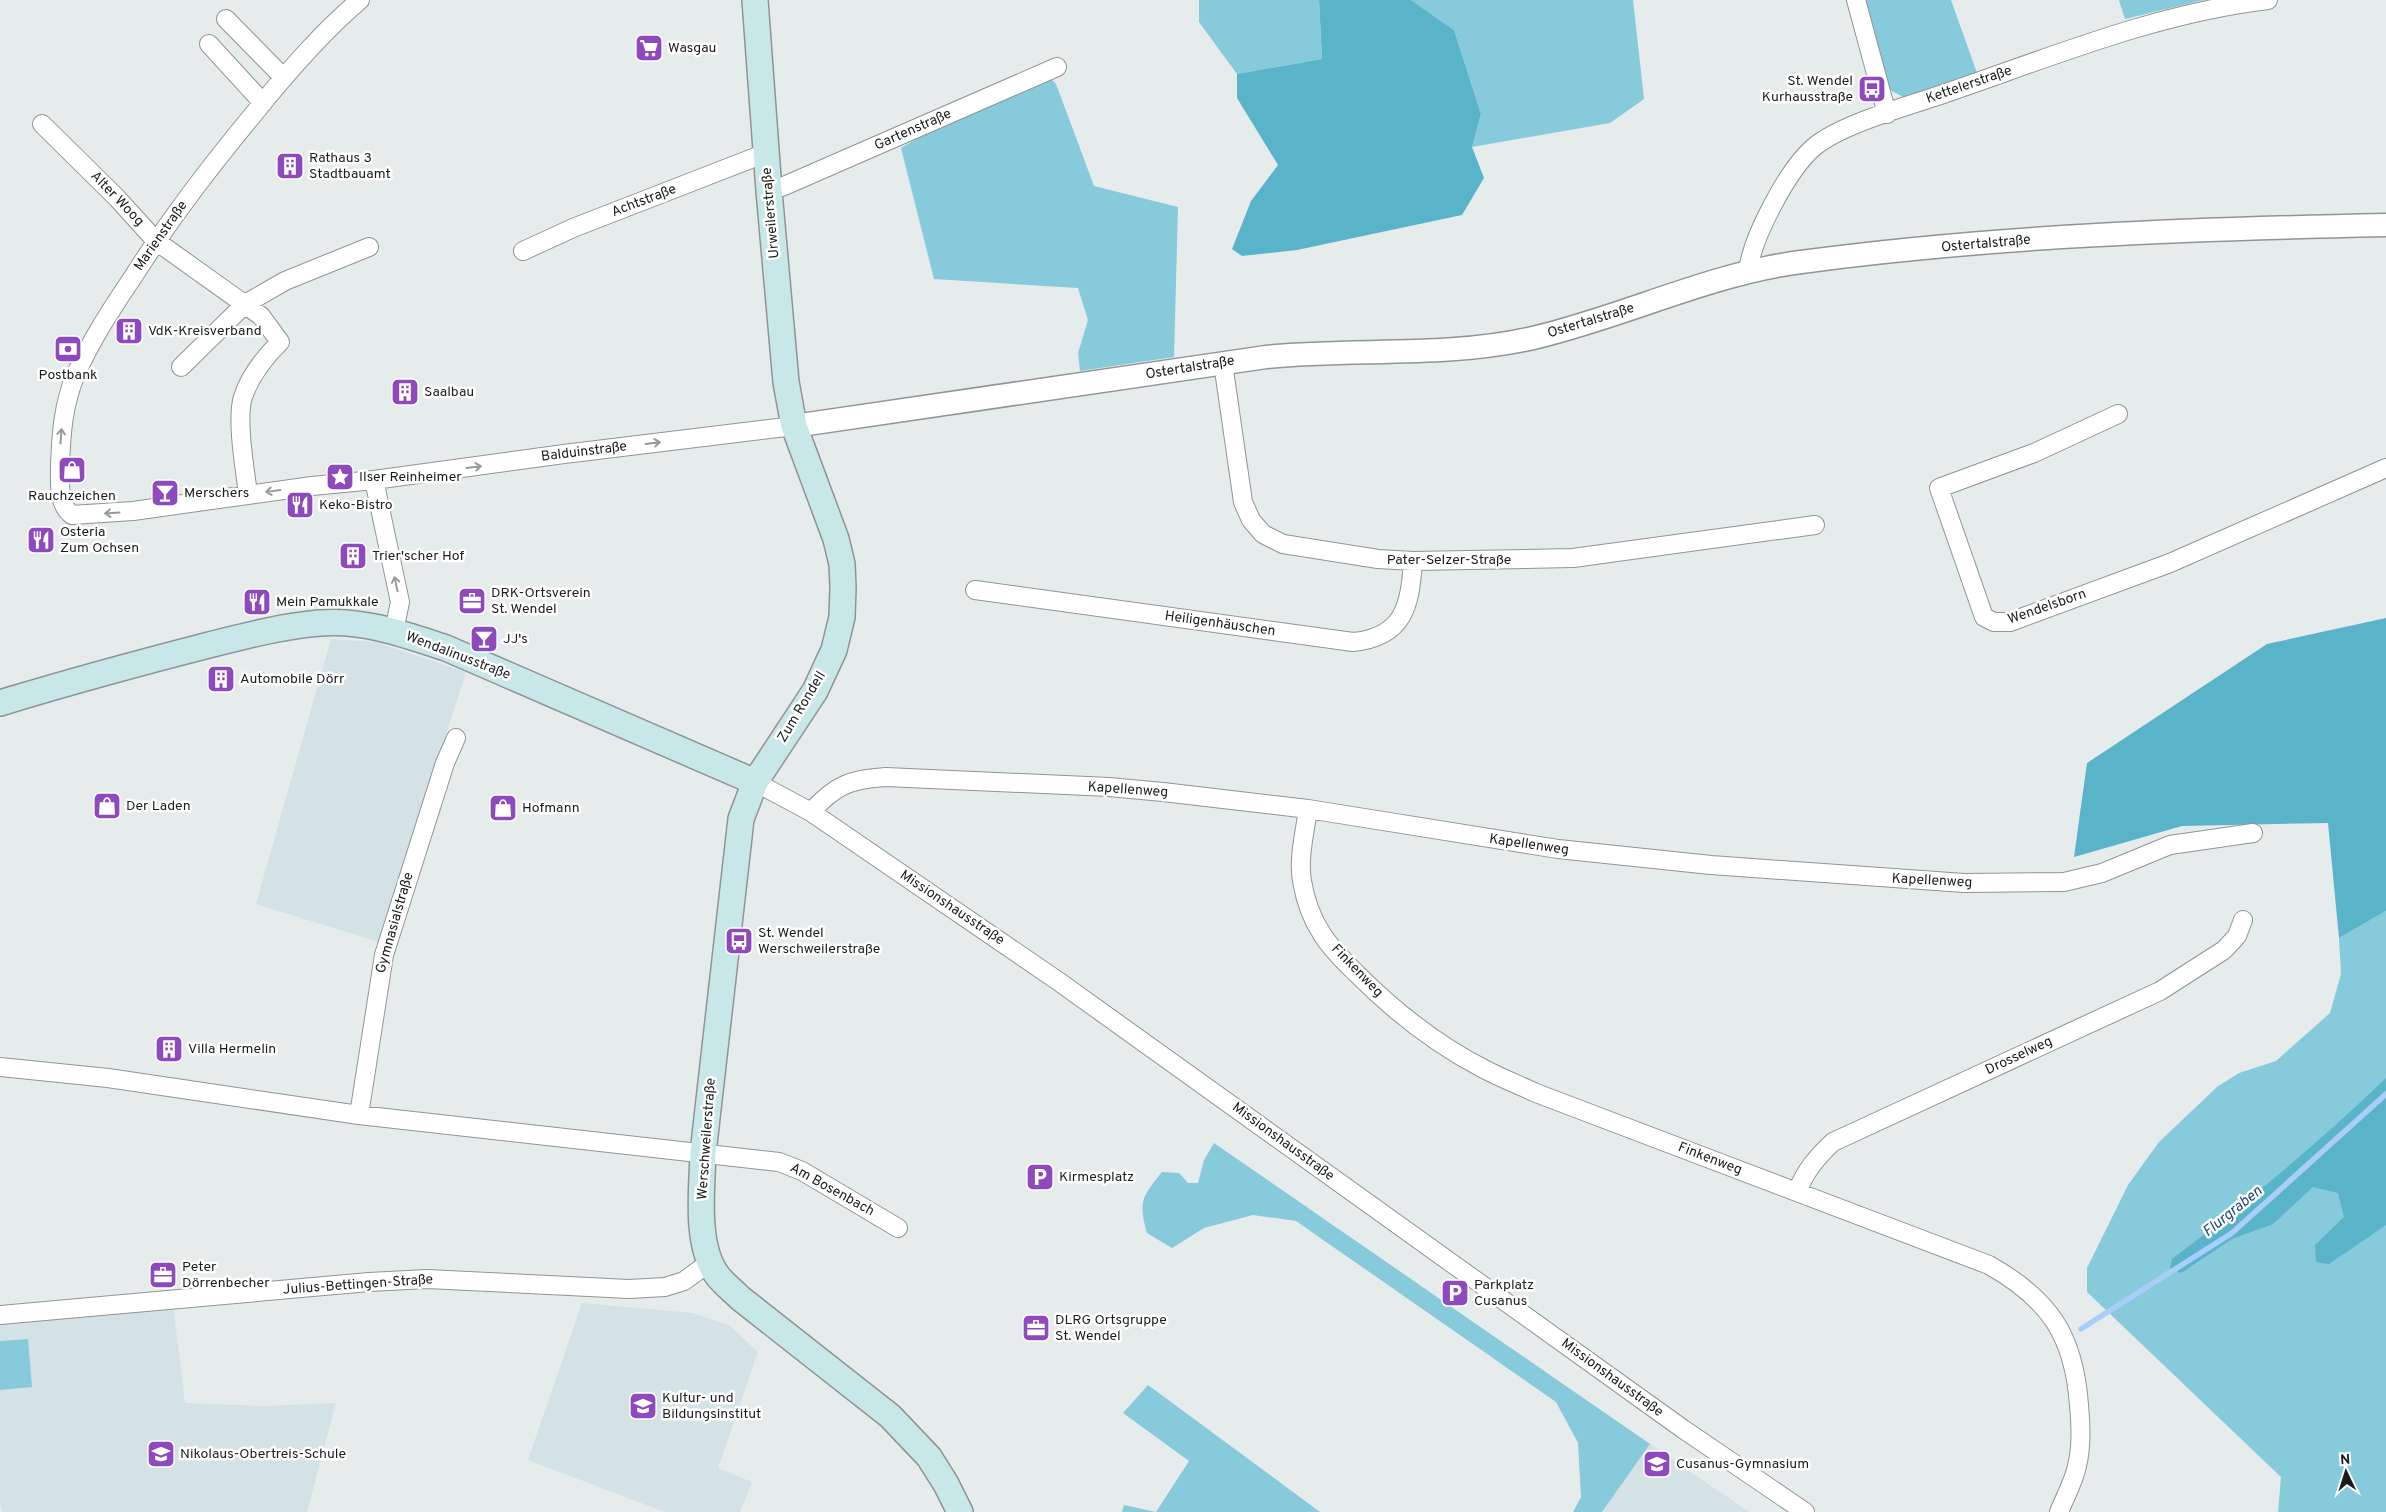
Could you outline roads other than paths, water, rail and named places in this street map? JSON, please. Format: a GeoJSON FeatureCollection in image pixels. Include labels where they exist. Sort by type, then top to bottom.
{"type":"FeatureCollection","features":[{"type":"Feature","properties":{"kind":"main road","name":"Urweilerstraße"},"geometry":{"type":"LineString","coordinates":[[755,0],[786,382],[794,426]]}},
{"type":"Feature","properties":{"kind":"main road","name":"Zum Rondell"},"geometry":{"type":"LineString","coordinates":[[755,782],[815,691],[834,650],[842,617],[842,564],[836,539],[794,426]]}},
{"type":"Feature","properties":{"kind":"main road","name":"Wendalinusstraße"},"geometry":{"type":"LineString","coordinates":[[0,703],[158,658],[272,630],[321,622],[354,624],[394,632],[479,662],[755,782]]}},
{"type":"Feature","properties":{"kind":"main road","name":"Werschweilerstraße"},"geometry":{"type":"LineString","coordinates":[[755,782],[741,819],[735,860],[703,1153],[701,1204],[703,1237],[710,1262],[717,1276],[740,1298],[890,1416],[928,1457],[946,1484],[960,1512]]}},
{"type":"Feature","properties":{"kind":"street","name":"Marienstraße"},"geometry":{"type":"LineString","coordinates":[[72,515],[65,510],[62,502],[60,463],[63,417],[75,375],[104,321],[156,241],[214,162],[284,78],[338,19],[360,0]]}},
{"type":"Feature","properties":{"kind":"street"},"geometry":{"type":"LineString","coordinates":[[1856,0],[1886,114]]}},
{"type":"Feature","properties":{"kind":"street","name":"Kettelerstraße"},"geometry":{"type":"LineString","coordinates":[[1748,272],[1749,258],[1782,190],[1800,162],[1814,148],[1833,135],[1886,114],[2162,20],[2268,0]]}},
{"type":"Feature","properties":{"kind":"street"},"geometry":{"type":"LineString","coordinates":[[226,20],[284,78]]}},
{"type":"Feature","properties":{"kind":"street"},"geometry":{"type":"LineString","coordinates":[[209,44],[263,103]]}},
{"type":"Feature","properties":{"kind":"street","name":"Gartenstraße"},"geometry":{"type":"LineString","coordinates":[[769,191],[1056,67]]}},
{"type":"Feature","properties":{"kind":"street","name":"Alter Woog"},"geometry":{"type":"LineString","coordinates":[[42,124],[117,198],[156,241],[261,316],[280,342],[258,369],[243,397],[242,425],[248,494]]}},
{"type":"Feature","properties":{"kind":"street","name":"Achtstraße"},"geometry":{"type":"LineString","coordinates":[[523,251],[573,228],[766,153]]}},
{"type":"Feature","properties":{"kind":"street","name":"Ostertalstraße"},"geometry":{"type":"LineString","coordinates":[[794,426],[1223,363],[1319,352],[1421,352],[1474,348],[1578,327],[1748,272],[1798,262],[1869,254],[2098,235],[2200,229],[2386,225]]}},
{"type":"Feature","properties":{"kind":"street"},"geometry":{"type":"LineString","coordinates":[[181,367],[245,304],[285,280],[369,247]]}},
{"type":"Feature","properties":{"kind":"street","name":"Pater-Selzer-Straße"},"geometry":{"type":"LineString","coordinates":[[1223,363],[1243,502],[1252,520],[1263,534],[1283,544],[1378,559],[1414,561],[1573,558],[1815,525]]}},
{"type":"Feature","properties":{"kind":"street","name":"Wendelsborn"},"geometry":{"type":"LineString","coordinates":[[2118,414],[2034,453],[1939,488],[1984,617],[1994,622],[2010,622],[2170,563],[2386,468]]}},
{"type":"Feature","properties":{"kind":"street","name":"Balduinstraße"},"geometry":{"type":"LineString","coordinates":[[72,515],[132,512],[248,494],[374,480],[564,454],[794,426]]}},
{"type":"Feature","properties":{"kind":"street"},"geometry":{"type":"LineString","coordinates":[[374,480],[400,602],[394,632]]}},
{"type":"Feature","properties":{"kind":"street","name":"Heiligenhäuschen"},"geometry":{"type":"LineString","coordinates":[[974,590],[1352,642],[1381,636],[1394,626],[1406,610],[1411,591],[1414,561]]}},
{"type":"Feature","properties":{"kind":"street","name":"Gymnasialstraße"},"geometry":{"type":"LineString","coordinates":[[359,1115],[384,955],[445,763],[456,738]]}},
{"type":"Feature","properties":{"kind":"street","name":"Kapellenweg"},"geometry":{"type":"LineString","coordinates":[[811,812],[826,796],[842,785],[862,778],[886,777],[1109,787],[1308,809],[1558,850],[1721,866],[1964,883],[2064,882],[2102,873],[2170,845],[2254,833]]}},
{"type":"Feature","properties":{"kind":"street","name":"Missionshausstraße"},"geometry":{"type":"LineString","coordinates":[[755,782],[811,812],[1058,981],[1675,1424],[1805,1512]]}},
{"type":"Feature","properties":{"kind":"street","name":"Finkenweg"},"geometry":{"type":"LineString","coordinates":[[1308,809],[1302,860],[1302,880],[1311,911],[1322,934],[1344,961],[1409,1022],[1442,1045],[1484,1070],[1536,1093],[1989,1265],[2012,1278],[2033,1294],[2053,1317],[2070,1351],[2078,1383],[2082,1429],[2077,1466],[2059,1512]]}},
{"type":"Feature","properties":{"kind":"street","name":"Drosselweg"},"geometry":{"type":"LineString","coordinates":[[1797,1192],[1802,1178],[1814,1159],[1832,1142],[2160,991],[2224,950],[2238,936],[2243,920]]}},
{"type":"Feature","properties":{"kind":"street"},"geometry":{"type":"LineString","coordinates":[[0,1067],[108,1078],[359,1115],[703,1153]]}},
{"type":"Feature","properties":{"kind":"street","name":"Am Bosenbach"},"geometry":{"type":"LineString","coordinates":[[703,1153],[780,1162],[802,1171],[898,1228]]}},
{"type":"Feature","properties":{"kind":"street","name":"Julius-Bettingen-Straße"},"geometry":{"type":"LineString","coordinates":[[0,1315],[369,1282],[427,1279],[629,1288],[665,1287],[684,1282],[710,1262]]}},
{"type":"Feature","properties":{"kind":"waterway","name":"Flurgraben"},"geometry":{"type":"LineString","coordinates":[[2081,1329],[2232,1233],[2386,1094]]}},
{"type":"Feature","properties":{"kind":"place","name":"Wasgau"},"geometry":{"type":"Point","coordinates":[649,48]}},
{"type":"Feature","properties":{"kind":"place","name":"St. Wendel Kurhausstraße"},"geometry":{"type":"Point","coordinates":[1872,89]}},
{"type":"Feature","properties":{"kind":"place","name":"Rathaus 3 Stadtbauamt"},"geometry":{"type":"Point","coordinates":[290,166]}},
{"type":"Feature","properties":{"kind":"place","name":"VdK-Kreisverband"},"geometry":{"type":"Point","coordinates":[129,331]}},
{"type":"Feature","properties":{"kind":"place","name":"Postbank"},"geometry":{"type":"Point","coordinates":[68,349]}},
{"type":"Feature","properties":{"kind":"place","name":"Saalbau"},"geometry":{"type":"Point","coordinates":[405,392]}},
{"type":"Feature","properties":{"kind":"place","name":"Rauchzeichen"},"geometry":{"type":"Point","coordinates":[72,470]}},
{"type":"Feature","properties":{"kind":"place","name":"Ilser Reinheimer"},"geometry":{"type":"Point","coordinates":[340,477]}},
{"type":"Feature","properties":{"kind":"place","name":"Merschers"},"geometry":{"type":"Point","coordinates":[165,493]}},
{"type":"Feature","properties":{"kind":"place","name":"Keko-Bistro"},"geometry":{"type":"Point","coordinates":[300,505]}},
{"type":"Feature","properties":{"kind":"place","name":"Osteria Zum Ochsen"},"geometry":{"type":"Point","coordinates":[41,540]}},
{"type":"Feature","properties":{"kind":"place","name":"Trier'scher Hof"},"geometry":{"type":"Point","coordinates":[353,556]}},
{"type":"Feature","properties":{"kind":"place","name":"DRK-Ortsverein St. Wendel"},"geometry":{"type":"Point","coordinates":[472,601]}},
{"type":"Feature","properties":{"kind":"place","name":"Mein Pamukkale"},"geometry":{"type":"Point","coordinates":[257,602]}},
{"type":"Feature","properties":{"kind":"place","name":"JJ's"},"geometry":{"type":"Point","coordinates":[484,639]}},
{"type":"Feature","properties":{"kind":"place","name":"Automobile Dörr"},"geometry":{"type":"Point","coordinates":[221,679]}},
{"type":"Feature","properties":{"kind":"place","name":"Der Laden"},"geometry":{"type":"Point","coordinates":[107,806]}},
{"type":"Feature","properties":{"kind":"place","name":"Hofmann"},"geometry":{"type":"Point","coordinates":[503,808]}},
{"type":"Feature","properties":{"kind":"place","name":"St. Wendel Werschweilerstraße"},"geometry":{"type":"Point","coordinates":[739,941]}},
{"type":"Feature","properties":{"kind":"place","name":"Villa Hermelin"},"geometry":{"type":"Point","coordinates":[169,1049]}},
{"type":"Feature","properties":{"kind":"place","name":"Kirmesplatz"},"geometry":{"type":"Point","coordinates":[1040,1177]}},
{"type":"Feature","properties":{"kind":"place","name":"Peter Dörrenbecher"},"geometry":{"type":"Point","coordinates":[163,1275]}},
{"type":"Feature","properties":{"kind":"place","name":"Parkplatz Cusanus"},"geometry":{"type":"Point","coordinates":[1455,1293]}},
{"type":"Feature","properties":{"kind":"place","name":"DLRG Ortsgruppe St. Wendel"},"geometry":{"type":"Point","coordinates":[1036,1328]}},
{"type":"Feature","properties":{"kind":"place","name":"Kultur- und Bildungsinstitut"},"geometry":{"type":"Point","coordinates":[643,1406]}},
{"type":"Feature","properties":{"kind":"place","name":"Nikolaus-Obertreis-Schule"},"geometry":{"type":"Point","coordinates":[161,1454]}},
{"type":"Feature","properties":{"kind":"place","name":"Cusanus-Gymnasium"},"geometry":{"type":"Point","coordinates":[1657,1464]}}]}
